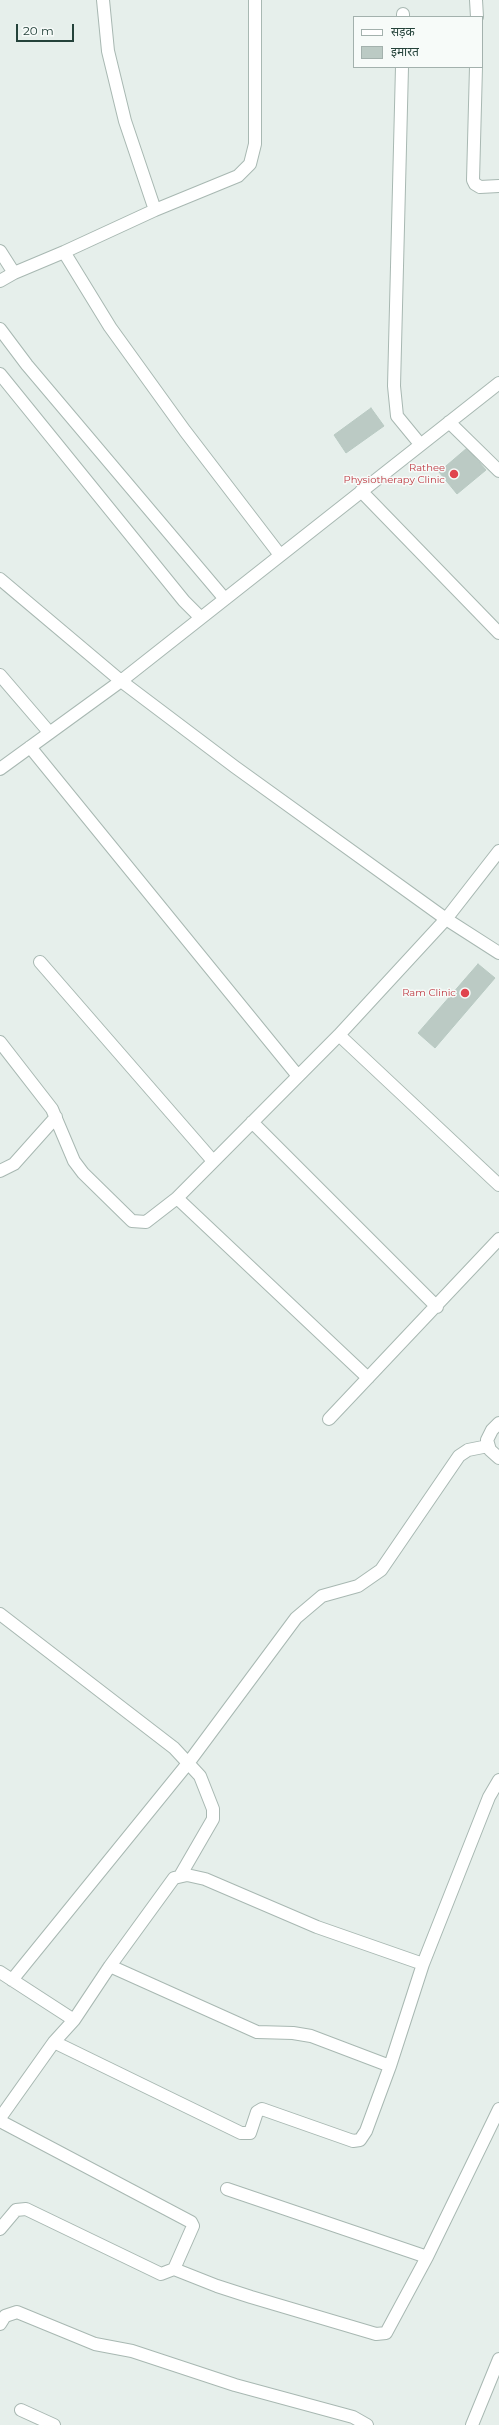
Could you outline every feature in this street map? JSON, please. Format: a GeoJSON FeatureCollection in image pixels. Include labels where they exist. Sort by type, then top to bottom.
{"type":"FeatureCollection","features":[{"type":"Feature","properties":{"kind":"street"},"geometry":{"type":"LineString","coordinates":[[103,0],[108,50],[123,114],[155,210]]}},
{"type":"Feature","properties":{"kind":"street"},"geometry":{"type":"LineString","coordinates":[[0,282],[14,273],[64,252],[155,210],[238,176],[250,164],[255,144],[255,0]]}},
{"type":"Feature","properties":{"kind":"street"},"geometry":{"type":"LineString","coordinates":[[476,0],[477,16]]}},
{"type":"Feature","properties":{"kind":"street"},"geometry":{"type":"LineString","coordinates":[[402,68],[394,386],[398,416],[420,444]]}},
{"type":"Feature","properties":{"kind":"street"},"geometry":{"type":"LineString","coordinates":[[476,68],[473,180],[475,184],[480,187],[499,186]]}},
{"type":"Feature","properties":{"kind":"street"},"geometry":{"type":"LineString","coordinates":[[0,251],[14,273]]}},
{"type":"Feature","properties":{"kind":"street"},"geometry":{"type":"LineString","coordinates":[[64,252],[114,333],[185,431],[280,555]]}},
{"type":"Feature","properties":{"kind":"street"},"geometry":{"type":"LineString","coordinates":[[0,329],[27,366],[224,598]]}},
{"type":"Feature","properties":{"kind":"street"},"geometry":{"type":"LineString","coordinates":[[0,374],[184,601],[200,617]]}},
{"type":"Feature","properties":{"kind":"street"},"geometry":{"type":"LineString","coordinates":[[0,769],[121,681],[224,598],[499,383]]}},
{"type":"Feature","properties":{"kind":"street"},"geometry":{"type":"LineString","coordinates":[[449,422],[499,471]]}},
{"type":"Feature","properties":{"kind":"street"},"geometry":{"type":"LineString","coordinates":[[361,491],[499,633]]}},
{"type":"Feature","properties":{"kind":"street"},"geometry":{"type":"LineString","coordinates":[[0,579],[121,681],[235,767],[446,919],[499,953]]}},
{"type":"Feature","properties":{"kind":"street"},"geometry":{"type":"LineString","coordinates":[[0,675],[50,732]]}},
{"type":"Feature","properties":{"kind":"street"},"geometry":{"type":"LineString","coordinates":[[30,746],[298,1076]]}},
{"type":"Feature","properties":{"kind":"street"},"geometry":{"type":"LineString","coordinates":[[0,1042],[48,1103],[56,1117],[78,1167],[132,1221],[142,1223],[150,1220],[177,1198],[339,1035],[446,919],[499,851]]}},
{"type":"Feature","properties":{"kind":"street"},"geometry":{"type":"LineString","coordinates":[[40,962],[213,1161]]}},
{"type":"Feature","properties":{"kind":"street"},"geometry":{"type":"LineString","coordinates":[[339,1035],[499,1185]]}},
{"type":"Feature","properties":{"kind":"street"},"geometry":{"type":"LineString","coordinates":[[0,1171],[14,1164],[56,1117]]}},
{"type":"Feature","properties":{"kind":"street"},"geometry":{"type":"LineString","coordinates":[[252,1122],[437,1307]]}},
{"type":"Feature","properties":{"kind":"street"},"geometry":{"type":"LineString","coordinates":[[177,1198],[368,1378]]}},
{"type":"Feature","properties":{"kind":"street"},"geometry":{"type":"LineString","coordinates":[[329,1419],[437,1307],[499,1239]]}},
{"type":"Feature","properties":{"kind":"street"},"geometry":{"type":"LineString","coordinates":[[499,1423],[489,1434],[488,1446],[499,1458]]}},
{"type":"Feature","properties":{"kind":"street"},"geometry":{"type":"LineString","coordinates":[[12,1980],[190,1762],[296,1618],[322,1596],[358,1586],[380,1570],[459,1456],[468,1450],[488,1446]]}},
{"type":"Feature","properties":{"kind":"street"},"geometry":{"type":"LineString","coordinates":[[0,1614],[146,1725],[190,1762],[200,1776],[209,1794],[213,1809],[213,1819],[180,1876],[170,1882],[110,1966],[74,2020],[54,2042],[0,2118]]}},
{"type":"Feature","properties":{"kind":"street"},"geometry":{"type":"LineString","coordinates":[[54,2042],[220,2124],[246,2134],[252,2129],[257,2112],[262,2109],[353,2141],[360,2140],[366,2131],[390,2066],[423,1964],[489,1797],[499,1780]]}},
{"type":"Feature","properties":{"kind":"street"},"geometry":{"type":"LineString","coordinates":[[180,1876],[205,1879],[317,1927],[423,1964]]}},
{"type":"Feature","properties":{"kind":"street"},"geometry":{"type":"LineString","coordinates":[[110,1966],[257,2032],[293,2033],[311,2036],[390,2066]]}},
{"type":"Feature","properties":{"kind":"street"},"geometry":{"type":"LineString","coordinates":[[0,1972],[74,2020]]}},
{"type":"Feature","properties":{"kind":"street"},"geometry":{"type":"LineString","coordinates":[[174,2269],[217,2286],[382,2335],[390,2329],[499,2109]]}},
{"type":"Feature","properties":{"kind":"street"},"geometry":{"type":"LineString","coordinates":[[0,2121],[192,2222],[192,2231],[174,2269],[166,2273],[158,2273],[26,2209],[16,2210],[0,2229]]}},
{"type":"Feature","properties":{"kind":"street"},"geometry":{"type":"LineString","coordinates":[[227,2189],[427,2257]]}},
{"type":"Feature","properties":{"kind":"street"},"geometry":{"type":"LineString","coordinates":[[0,2324],[5,2316],[17,2312],[96,2344],[132,2351],[235,2385],[353,2417],[367,2425]]}},
{"type":"Feature","properties":{"kind":"street"},"geometry":{"type":"LineString","coordinates":[[472,2425],[499,2359]]}},
{"type":"Feature","properties":{"kind":"street"},"geometry":{"type":"LineString","coordinates":[[21,2410],[54,2425]]}},
{"type":"Feature","properties":{"kind":"building"},"geometry":{"type":"Polygon","coordinates":[[[371,408],[384,426],[346,453],[334,435],[371,408]]]}},
{"type":"Feature","properties":{"kind":"building"},"geometry":{"type":"Polygon","coordinates":[[[467,448],[486,470],[457,494],[439,472],[467,448]]]}},
{"type":"Feature","properties":{"kind":"building"},"geometry":{"type":"Polygon","coordinates":[[[478,964],[495,978],[435,1048],[418,1033],[478,964]]]}},
{"type":"Feature","properties":{"kind":"place","name":"Rathee Physiotherapy Clinic"},"geometry":{"type":"Point","coordinates":[454,474]}},
{"type":"Feature","properties":{"kind":"place","name":"Ram Clinic"},"geometry":{"type":"Point","coordinates":[465,993]}}]}
